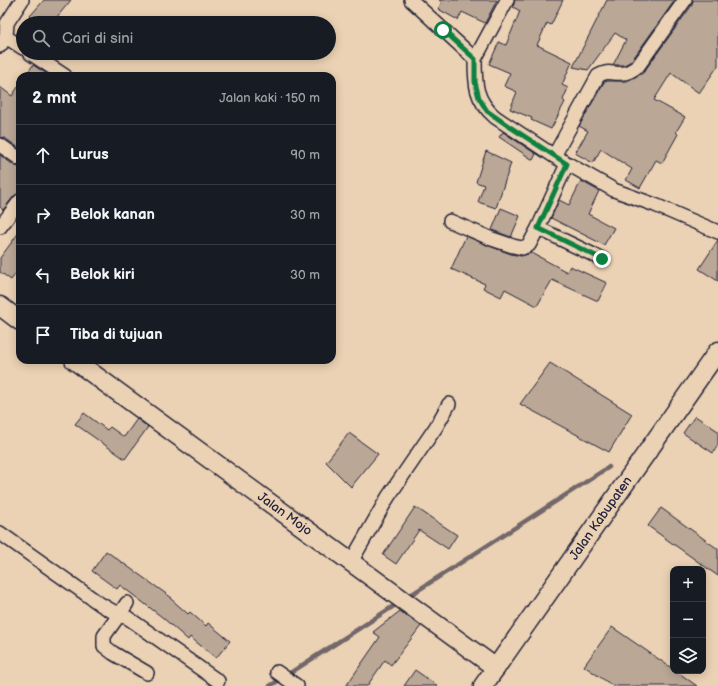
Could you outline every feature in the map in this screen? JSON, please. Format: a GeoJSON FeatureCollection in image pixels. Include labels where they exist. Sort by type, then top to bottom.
{"type":"FeatureCollection","features":[{"type":"Feature","properties":{"kind":"street"},"geometry":{"type":"LineString","coordinates":[[16,46],[3,41],[7,23],[22,0]]}},
{"type":"Feature","properties":{"kind":"street"},"geometry":{"type":"LineString","coordinates":[[411,0],[475,59]]}},
{"type":"Feature","properties":{"kind":"street"},"geometry":{"type":"LineString","coordinates":[[507,0],[475,59],[475,82],[479,98],[487,111],[554,156],[614,190],[655,205],[718,232]]}},
{"type":"Feature","properties":{"kind":"street"},"geometry":{"type":"LineString","coordinates":[[554,156],[598,76],[607,72],[624,73],[638,66],[685,0]]}},
{"type":"Feature","properties":{"kind":"street"},"geometry":{"type":"LineString","coordinates":[[41,60],[59,72]]}},
{"type":"Feature","properties":{"kind":"street"},"geometry":{"type":"LineString","coordinates":[[0,145],[16,156]]}},
{"type":"Feature","properties":{"kind":"street"},"geometry":{"type":"LineString","coordinates":[[450,221],[492,239],[522,248],[529,245],[567,164]]}},
{"type":"Feature","properties":{"kind":"street"},"geometry":{"type":"LineString","coordinates":[[0,227],[16,206]]}},
{"type":"Feature","properties":{"kind":"street"},"geometry":{"type":"LineString","coordinates":[[538,228],[602,259]]}},
{"type":"Feature","properties":{"kind":"street"},"geometry":{"type":"LineString","coordinates":[[0,306],[16,318]]}},
{"type":"Feature","properties":{"kind":"street","name":"Jalan Kabupaten"},"geometry":{"type":"LineString","coordinates":[[483,686],[718,351]]}},
{"type":"Feature","properties":{"kind":"street","name":"Jalan Mojo"},"geometry":{"type":"LineString","coordinates":[[79,364],[496,668]]}},
{"type":"Feature","properties":{"kind":"street"},"geometry":{"type":"LineString","coordinates":[[351,562],[388,497],[436,427],[449,404]]}},
{"type":"Feature","properties":{"kind":"street"},"geometry":{"type":"LineString","coordinates":[[0,533],[100,604],[119,615],[128,618],[218,682]]}},
{"type":"Feature","properties":{"kind":"street"},"geometry":{"type":"LineString","coordinates":[[128,604],[104,636],[104,646],[147,673]]}},
{"type":"Feature","properties":{"kind":"street"},"geometry":{"type":"LineString","coordinates":[[277,672],[297,686]]}},
{"type":"Feature","properties":{"kind":"building"},"geometry":{"type":"Polygon","coordinates":[[[44,0],[71,0],[58,16],[30,16],[44,0]]]}},
{"type":"Feature","properties":{"kind":"building"},"geometry":{"type":"Polygon","coordinates":[[[439,0],[497,0],[485,23],[462,12],[458,20],[438,9],[442,2],[439,0]]]}},
{"type":"Feature","properties":{"kind":"building"},"geometry":{"type":"Polygon","coordinates":[[[515,0],[563,0],[551,25],[547,23],[537,45],[572,62],[562,85],[568,88],[563,100],[565,102],[551,129],[531,120],[532,118],[510,109],[517,92],[504,86],[510,73],[489,64],[499,42],[506,45],[520,11],[513,7],[515,0]]]}},
{"type":"Feature","properties":{"kind":"building"},"geometry":{"type":"Polygon","coordinates":[[[607,0],[675,0],[632,60],[628,63],[624,65],[613,65],[626,40],[615,33],[588,70],[573,67],[607,0]]]}},
{"type":"Feature","properties":{"kind":"building"},"geometry":{"type":"Polygon","coordinates":[[[693,0],[718,0],[718,66],[699,93],[671,73],[654,100],[685,117],[676,132],[678,134],[662,163],[656,160],[640,188],[626,180],[632,169],[601,149],[593,163],[575,153],[588,131],[579,126],[604,82],[627,81],[643,73],[692,5],[693,0]]]}},
{"type":"Feature","properties":{"kind":"building"},"geometry":{"type":"Polygon","coordinates":[[[33,65],[44,72],[28,72],[33,65]]]}},
{"type":"Feature","properties":{"kind":"building"},"geometry":{"type":"Polygon","coordinates":[[[0,87],[12,96],[16,90],[16,146],[5,138],[0,137],[0,87]]]}},
{"type":"Feature","properties":{"kind":"building"},"geometry":{"type":"Polygon","coordinates":[[[503,132],[536,154],[533,160],[499,137],[503,132]]]}},
{"type":"Feature","properties":{"kind":"building"},"geometry":{"type":"Polygon","coordinates":[[[486,151],[511,163],[496,208],[478,202],[484,185],[476,182],[486,151]]]}},
{"type":"Feature","properties":{"kind":"building"},"geometry":{"type":"Polygon","coordinates":[[[0,155],[16,166],[16,195],[3,210],[0,207],[0,155]]]}},
{"type":"Feature","properties":{"kind":"building"},"geometry":{"type":"Polygon","coordinates":[[[581,181],[599,191],[588,214],[614,228],[604,245],[551,218],[559,200],[569,205],[581,181]]]}},
{"type":"Feature","properties":{"kind":"building"},"geometry":{"type":"Polygon","coordinates":[[[501,208],[520,216],[511,237],[492,230],[501,208]]]}},
{"type":"Feature","properties":{"kind":"building"},"geometry":{"type":"Polygon","coordinates":[[[16,236],[16,273],[11,280],[0,272],[0,258],[16,236]]]}},
{"type":"Feature","properties":{"kind":"building"},"geometry":{"type":"Polygon","coordinates":[[[466,236],[511,254],[521,256],[532,253],[567,272],[570,266],[607,283],[598,301],[552,280],[537,306],[505,289],[501,297],[483,288],[485,284],[451,269],[466,236]]]}},
{"type":"Feature","properties":{"kind":"building"},"geometry":{"type":"Polygon","coordinates":[[[718,240],[718,281],[699,269],[718,240]]]}},
{"type":"Feature","properties":{"kind":"building"},"geometry":{"type":"Polygon","coordinates":[[[550,363],[632,414],[609,452],[520,404],[550,363]]]}},
{"type":"Feature","properties":{"kind":"building"},"geometry":{"type":"Polygon","coordinates":[[[84,413],[107,430],[110,427],[124,437],[137,419],[148,427],[125,459],[75,424],[84,413]]]}},
{"type":"Feature","properties":{"kind":"building"},"geometry":{"type":"Polygon","coordinates":[[[695,416],[718,431],[718,445],[713,453],[683,433],[695,416]]]}},
{"type":"Feature","properties":{"kind":"building"},"geometry":{"type":"Polygon","coordinates":[[[349,433],[378,454],[351,487],[326,462],[349,433]]]}},
{"type":"Feature","properties":{"kind":"building"},"geometry":{"type":"Polygon","coordinates":[[[415,507],[457,535],[448,549],[419,530],[396,564],[383,555],[415,507]]]}},
{"type":"Feature","properties":{"kind":"building"},"geometry":{"type":"Polygon","coordinates":[[[661,508],[718,549],[718,576],[706,566],[648,526],[661,508]]]}},
{"type":"Feature","properties":{"kind":"building"},"geometry":{"type":"Polygon","coordinates":[[[106,551],[172,598],[171,599],[188,614],[190,612],[206,626],[208,623],[230,641],[216,658],[190,637],[188,640],[162,617],[120,585],[117,589],[92,571],[106,551]]]}},
{"type":"Feature","properties":{"kind":"building"},"geometry":{"type":"Polygon","coordinates":[[[400,611],[421,626],[391,665],[385,660],[367,686],[346,686],[380,637],[373,632],[400,611]]]}},
{"type":"Feature","properties":{"kind":"building"},"geometry":{"type":"Polygon","coordinates":[[[612,627],[670,667],[670,674],[680,674],[697,686],[613,686],[584,666],[612,627]]]}},
{"type":"Feature","properties":{"kind":"building"},"geometry":{"type":"Polygon","coordinates":[[[415,670],[438,686],[404,686],[415,670]]]}},
{"type":"Feature","properties":{"kind":"waterway"},"geometry":{"type":"LineString","coordinates":[[406,598],[609,467]]}},
{"type":"Feature","properties":{"kind":"waterway"},"geometry":{"type":"LineString","coordinates":[[270,686],[400,602]]}},
{"type":"Feature","properties":{"kind":"route"},"geometry":{"type":"LineString","coordinates":[[443,30],[475,59],[475,82],[479,98],[487,111],[567,164],[538,228],[602,259]]}}]}
